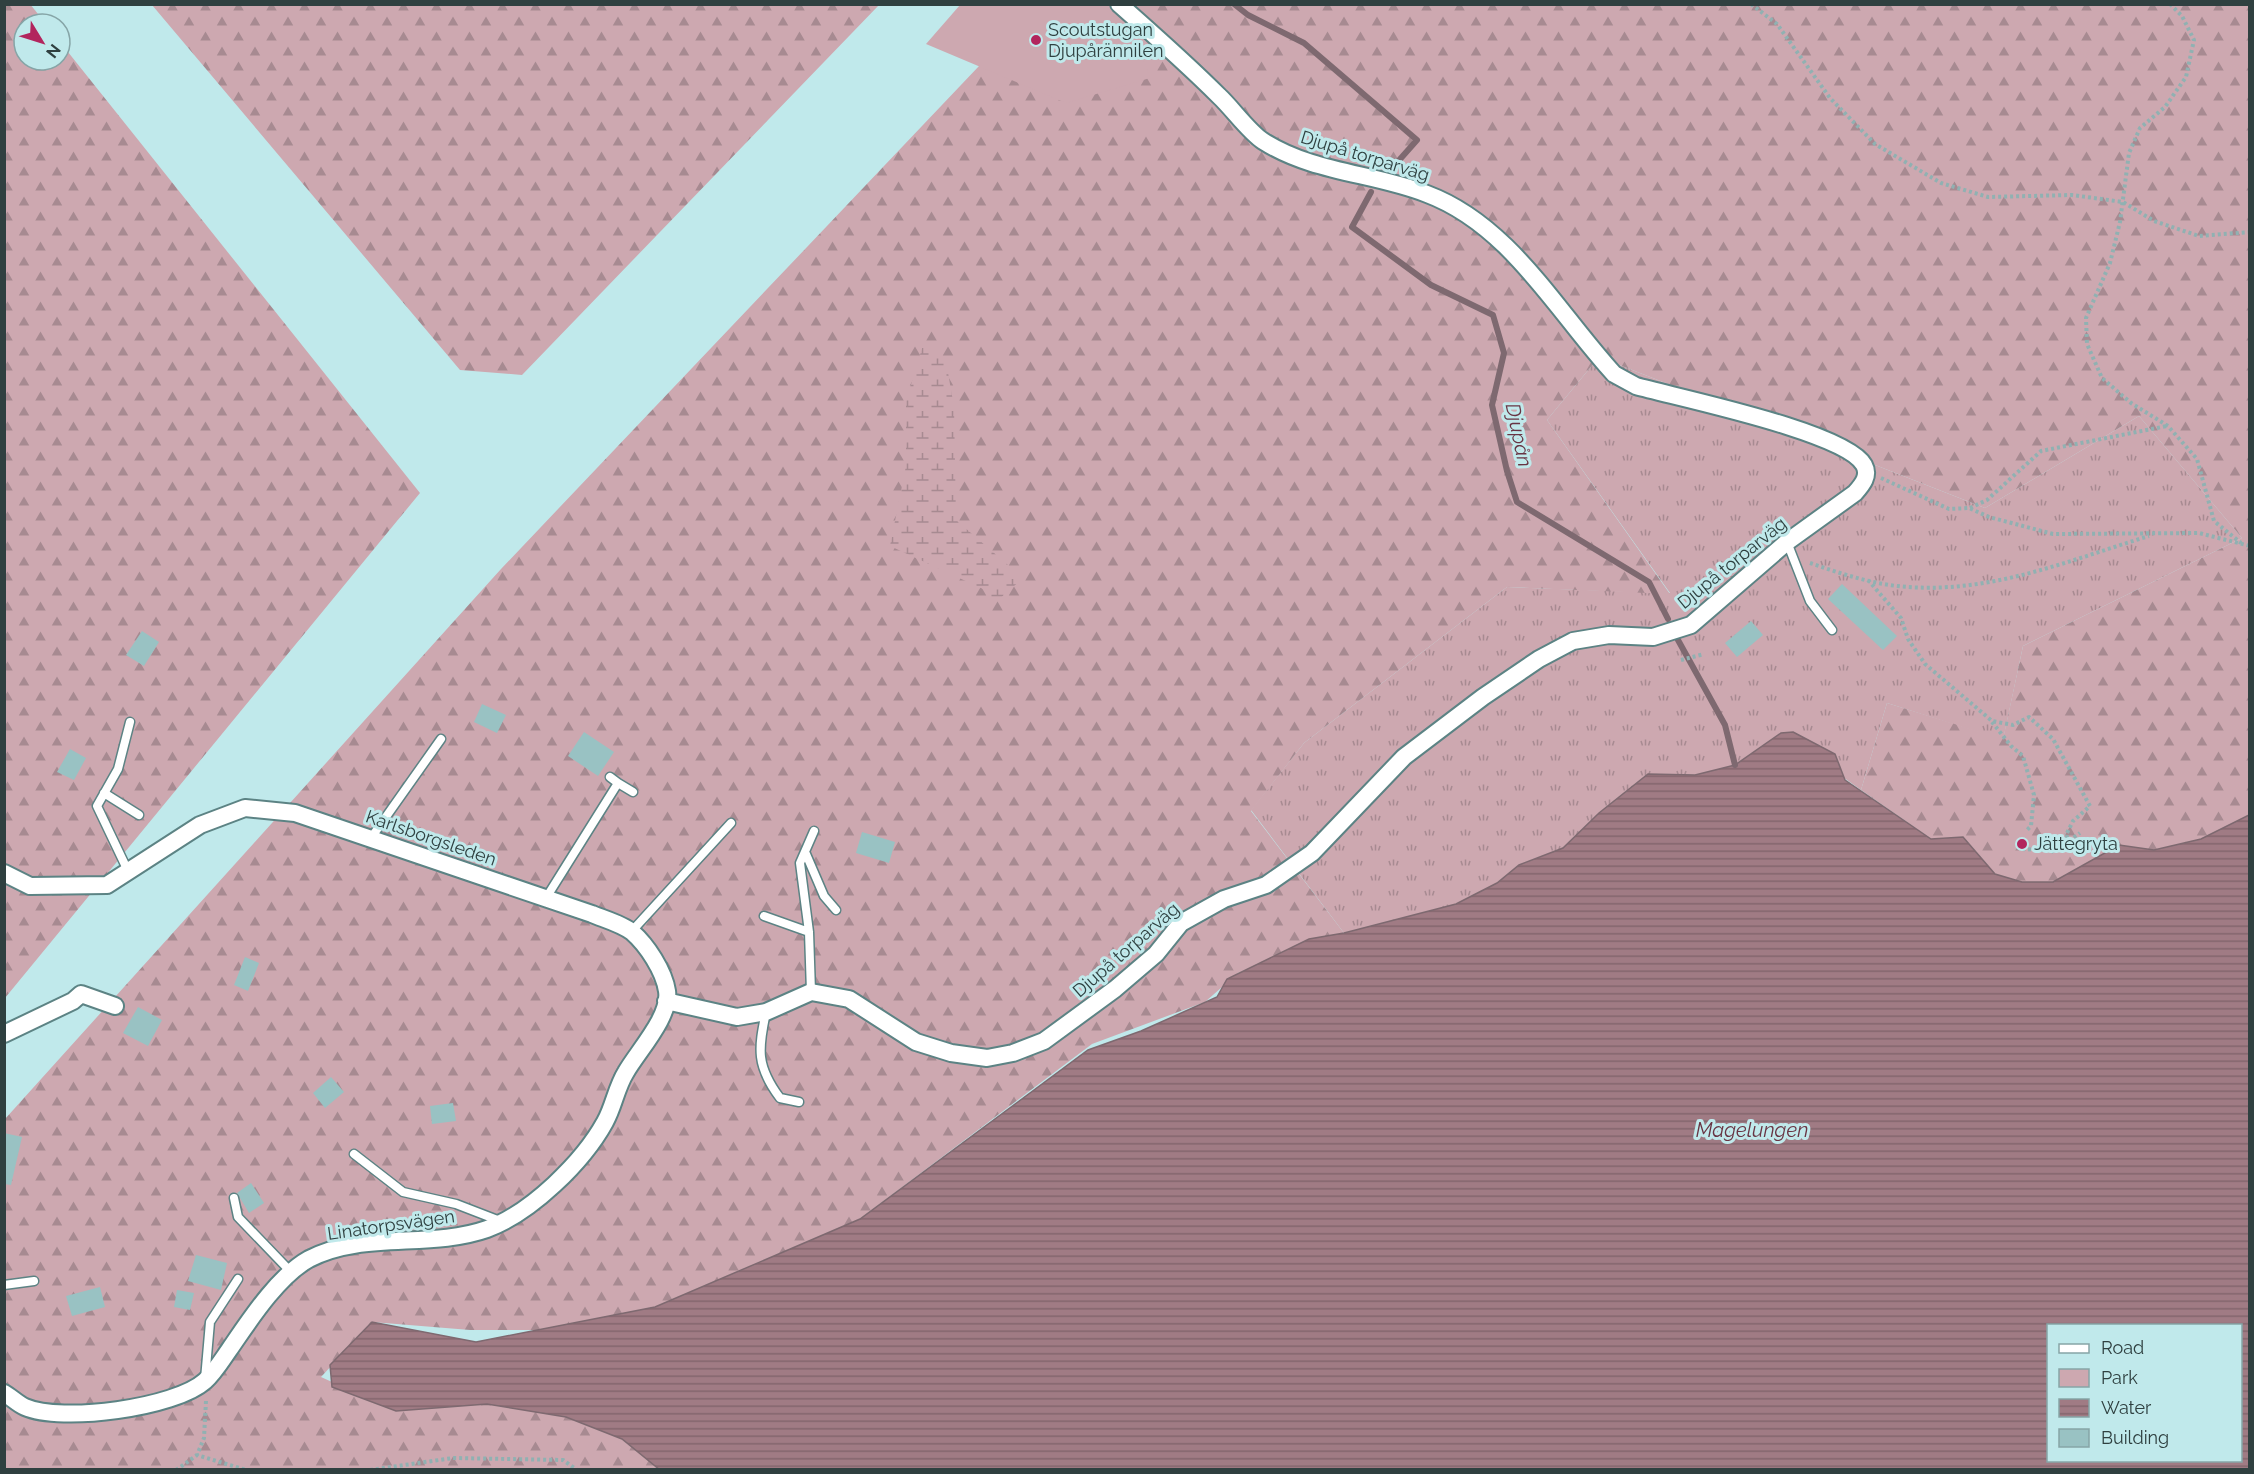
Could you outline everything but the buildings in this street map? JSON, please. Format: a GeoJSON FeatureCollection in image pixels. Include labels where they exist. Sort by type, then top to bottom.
{"type":"FeatureCollection","features":[{"type":"Feature","properties":{"kind":"street","name":"Djupå torparväg"},"geometry":{"type":"LineString","coordinates":[[811,992],[849,999],[916,1042],[951,1053],[987,1058],[1013,1053],[1044,1041],[1115,989],[1156,954],[1181,922],[1224,899],[1266,885],[1312,854],[1404,757],[1483,697],[1539,659],[1573,641],[1609,635],[1653,637],[1691,625],[1855,493],[1864,482],[1867,472],[1854,454],[1840,444],[1636,386],[1614,374],[1509,248],[1468,215],[1427,194],[1346,174],[1291,155],[1262,140],[1171,48],[1119,4]]}},
{"type":"Feature","properties":{"kind":"street","name":"Karlsborgsleden"},"geometry":{"type":"LineString","coordinates":[[4,873],[30,886],[107,885],[200,825],[245,808],[295,813],[546,898],[631,932],[649,951],[667,991],[666,1001]]}},
{"type":"Feature","properties":{"kind":"street"},"geometry":{"type":"LineString","coordinates":[[666,1001],[737,1017],[766,1012],[811,992]]}},
{"type":"Feature","properties":{"kind":"street"},"geometry":{"type":"LineString","coordinates":[[4,1034],[73,1001],[81,994],[115,1006]]}},
{"type":"Feature","properties":{"kind":"street","name":"Linatorpsvägen"},"geometry":{"type":"LineString","coordinates":[[204,1382],[249,1320],[291,1272],[310,1259],[335,1250],[374,1244],[443,1240],[489,1228],[531,1203],[564,1178],[605,1122],[624,1074],[666,1009],[666,1001]]}},
{"type":"Feature","properties":{"kind":"street"},"geometry":{"type":"LineString","coordinates":[[4,1393],[25,1407],[63,1413],[109,1412],[153,1403],[204,1382]]}},
{"type":"Feature","properties":{"kind":"lane"},"geometry":{"type":"LineString","coordinates":[[1788,546],[1810,601],[1832,630]]}},
{"type":"Feature","properties":{"kind":"lane"},"geometry":{"type":"LineString","coordinates":[[128,871],[97,806],[118,769],[130,722]]}},
{"type":"Feature","properties":{"kind":"lane"},"geometry":{"type":"LineString","coordinates":[[371,838],[441,739]]}},
{"type":"Feature","properties":{"kind":"lane"},"geometry":{"type":"LineString","coordinates":[[610,777],[633,792]]}},
{"type":"Feature","properties":{"kind":"lane"},"geometry":{"type":"LineString","coordinates":[[546,898],[618,783]]}},
{"type":"Feature","properties":{"kind":"lane"},"geometry":{"type":"LineString","coordinates":[[104,793],[139,815]]}},
{"type":"Feature","properties":{"kind":"lane"},"geometry":{"type":"LineString","coordinates":[[631,932],[731,823]]}},
{"type":"Feature","properties":{"kind":"lane"},"geometry":{"type":"LineString","coordinates":[[811,992],[809,932],[800,863],[806,854],[814,831]]}},
{"type":"Feature","properties":{"kind":"lane"},"geometry":{"type":"LineString","coordinates":[[806,854],[824,896],[836,910]]}},
{"type":"Feature","properties":{"kind":"lane"},"geometry":{"type":"LineString","coordinates":[[764,916],[809,932]]}},
{"type":"Feature","properties":{"kind":"lane"},"geometry":{"type":"LineString","coordinates":[[766,1012],[758,1048],[765,1079],[780,1098],[799,1102]]}},
{"type":"Feature","properties":{"kind":"lane"},"geometry":{"type":"LineString","coordinates":[[354,1154],[403,1192],[456,1204],[501,1221]]}},
{"type":"Feature","properties":{"kind":"lane"},"geometry":{"type":"LineString","coordinates":[[234,1198],[238,1216],[291,1272]]}},
{"type":"Feature","properties":{"kind":"lane"},"geometry":{"type":"LineString","coordinates":[[204,1382],[210,1322],[238,1279]]}},
{"type":"Feature","properties":{"kind":"lane"},"geometry":{"type":"LineString","coordinates":[[4,1285],[34,1281]]}},
{"type":"Feature","properties":{"kind":"path"},"geometry":{"type":"LineString","coordinates":[[1751,4],[1778,24],[1830,98],[1875,144],[1941,183],[1988,196],[2072,195],[2122,202],[2154,221],[2199,236],[2250,232]]}},
{"type":"Feature","properties":{"kind":"path"},"geometry":{"type":"LineString","coordinates":[[2170,4],[2182,16],[2194,40],[2186,77],[2165,107],[2140,128],[2129,153],[2110,263],[2086,318],[2087,344],[2102,378],[2131,403],[2168,426],[2197,459],[2214,521],[2241,543]]}},
{"type":"Feature","properties":{"kind":"path"},"geometry":{"type":"LineString","coordinates":[[1867,472],[1949,509],[1969,508],[1987,500],[2041,451],[2168,426]]}},
{"type":"Feature","properties":{"kind":"path"},"geometry":{"type":"LineString","coordinates":[[1969,508],[1989,517],[2053,534],[2199,533],[2250,546]]}},
{"type":"Feature","properties":{"kind":"path"},"geometry":{"type":"LineString","coordinates":[[1788,546],[1808,562],[1868,580],[1908,587],[1979,585],[2022,577],[2152,535]]}},
{"type":"Feature","properties":{"kind":"path"},"geometry":{"type":"LineString","coordinates":[[1868,580],[1901,618],[1908,639],[1925,664],[1992,721],[2011,746],[2023,756],[2034,795],[2031,826],[2026,831]]}},
{"type":"Feature","properties":{"kind":"path"},"geometry":{"type":"LineString","coordinates":[[1681,660],[1704,654]]}},
{"type":"Feature","properties":{"kind":"path"},"geometry":{"type":"LineString","coordinates":[[1992,721],[2013,725],[2029,717],[2054,739],[2090,807],[2073,821],[2066,835],[2044,850],[2022,849]]}},
{"type":"Feature","properties":{"kind":"path"},"geometry":{"type":"LineString","coordinates":[[2050,852],[2080,833]]}},
{"type":"Feature","properties":{"kind":"path"},"geometry":{"type":"LineString","coordinates":[[2066,835],[2069,841]]}},
{"type":"Feature","properties":{"kind":"path"},"geometry":{"type":"LineString","coordinates":[[176,1470],[197,1455],[204,1438],[207,1410],[204,1382]]}},
{"type":"Feature","properties":{"kind":"path"},"geometry":{"type":"LineString","coordinates":[[197,1455],[246,1470]]}},
{"type":"Feature","properties":{"kind":"path"},"geometry":{"type":"LineString","coordinates":[[370,1470],[453,1458],[563,1460],[577,1470]]}},
{"type":"Feature","properties":{"kind":"green space"},"geometry":{"type":"Polygon","coordinates":[[[30,4],[36,12],[12,12],[12,72],[72,72],[72,57],[420,493],[5,998],[4,5],[30,4]]]}},
{"type":"Feature","properties":{"kind":"green space"},"geometry":{"type":"Polygon","coordinates":[[[152,5],[879,5],[522,375],[460,370],[152,5]]]}},
{"type":"Feature","properties":{"kind":"green space"},"geometry":{"type":"Polygon","coordinates":[[[960,5],[1099,5],[1133,31],[1150,78],[1066,103],[926,44],[960,5]]]}},
{"type":"Feature","properties":{"kind":"green space"},"geometry":{"type":"Polygon","coordinates":[[[1037,5],[2249,5],[2249,815],[2201,839],[2154,850],[2119,845],[2053,882],[2022,882],[1995,874],[1963,837],[1931,839],[1861,790],[1887,703],[2003,739],[2023,646],[2242,538],[2139,416],[1985,508],[1599,357],[1547,420],[1670,594],[1507,587],[1304,743],[1251,811],[1344,933],[1238,973],[1205,1002],[1092,1044],[860,1219],[655,1307],[545,1330],[470,1330],[372,1322],[321,1377],[396,1411],[487,1404],[566,1417],[622,1439],[660,1469],[5,1470],[5,1119],[501,569],[1037,5]]]}},
{"type":"Feature","properties":{"kind":"green space"},"geometry":{"type":"Polygon","coordinates":[[[923,345],[946,361],[954,407],[956,520],[1023,578],[996,602],[983,589],[890,546],[906,466],[906,401],[923,345]]]}},
{"type":"Feature","properties":{"kind":"green space","name":"Djupån"},"geometry":{"type":"Polygon","coordinates":[[[1599,357],[1985,508],[2139,416],[2242,538],[2023,646],[2003,740],[1887,703],[1861,790],[1781,733],[1735,765],[1695,775],[1648,774],[1599,813],[1563,848],[1519,865],[1497,883],[1456,904],[1344,933],[1251,810],[1304,743],[1507,587],[1670,593],[1547,420],[1599,357]]]}},
{"type":"Feature","properties":{"kind":"water","name":"Magelungen"},"geometry":{"type":"Polygon","coordinates":[[[1793,732],[1835,754],[1845,780],[1931,839],[1963,837],[1995,874],[2022,882],[2053,882],[2119,845],[2154,850],[2201,839],[2249,815],[2249,1469],[660,1470],[622,1439],[566,1417],[487,1404],[396,1411],[332,1387],[330,1365],[372,1322],[476,1342],[655,1307],[860,1219],[1088,1050],[1141,1031],[1217,997],[1227,979],[1309,939],[1344,933],[1456,904],[1497,883],[1519,865],[1563,848],[1599,813],[1648,774],[1695,775],[1735,765],[1781,733],[1793,732]]]}},
{"type":"Feature","properties":{"kind":"waterway","name":"Djupån"},"geometry":{"type":"LineString","coordinates":[[1234,4],[1248,15],[1304,43],[1417,140],[1386,175]]}},
{"type":"Feature","properties":{"kind":"waterway","name":"Djupån"},"geometry":{"type":"LineString","coordinates":[[1371,192],[1352,227],[1431,285],[1493,315],[1504,353],[1492,405],[1507,471],[1517,502],[1649,582],[1668,619]]}},
{"type":"Feature","properties":{"kind":"waterway","name":"Djupån"},"geometry":{"type":"LineString","coordinates":[[1678,640],[1725,725],[1735,765]]}},
{"type":"Feature","properties":{"kind":"place","name":"Scoutstugan Djupårännilen"},"geometry":{"type":"Point","coordinates":[1036,40]}},
{"type":"Feature","properties":{"kind":"place","name":"Jättegryta"},"geometry":{"type":"Point","coordinates":[2022,844]}}]}
